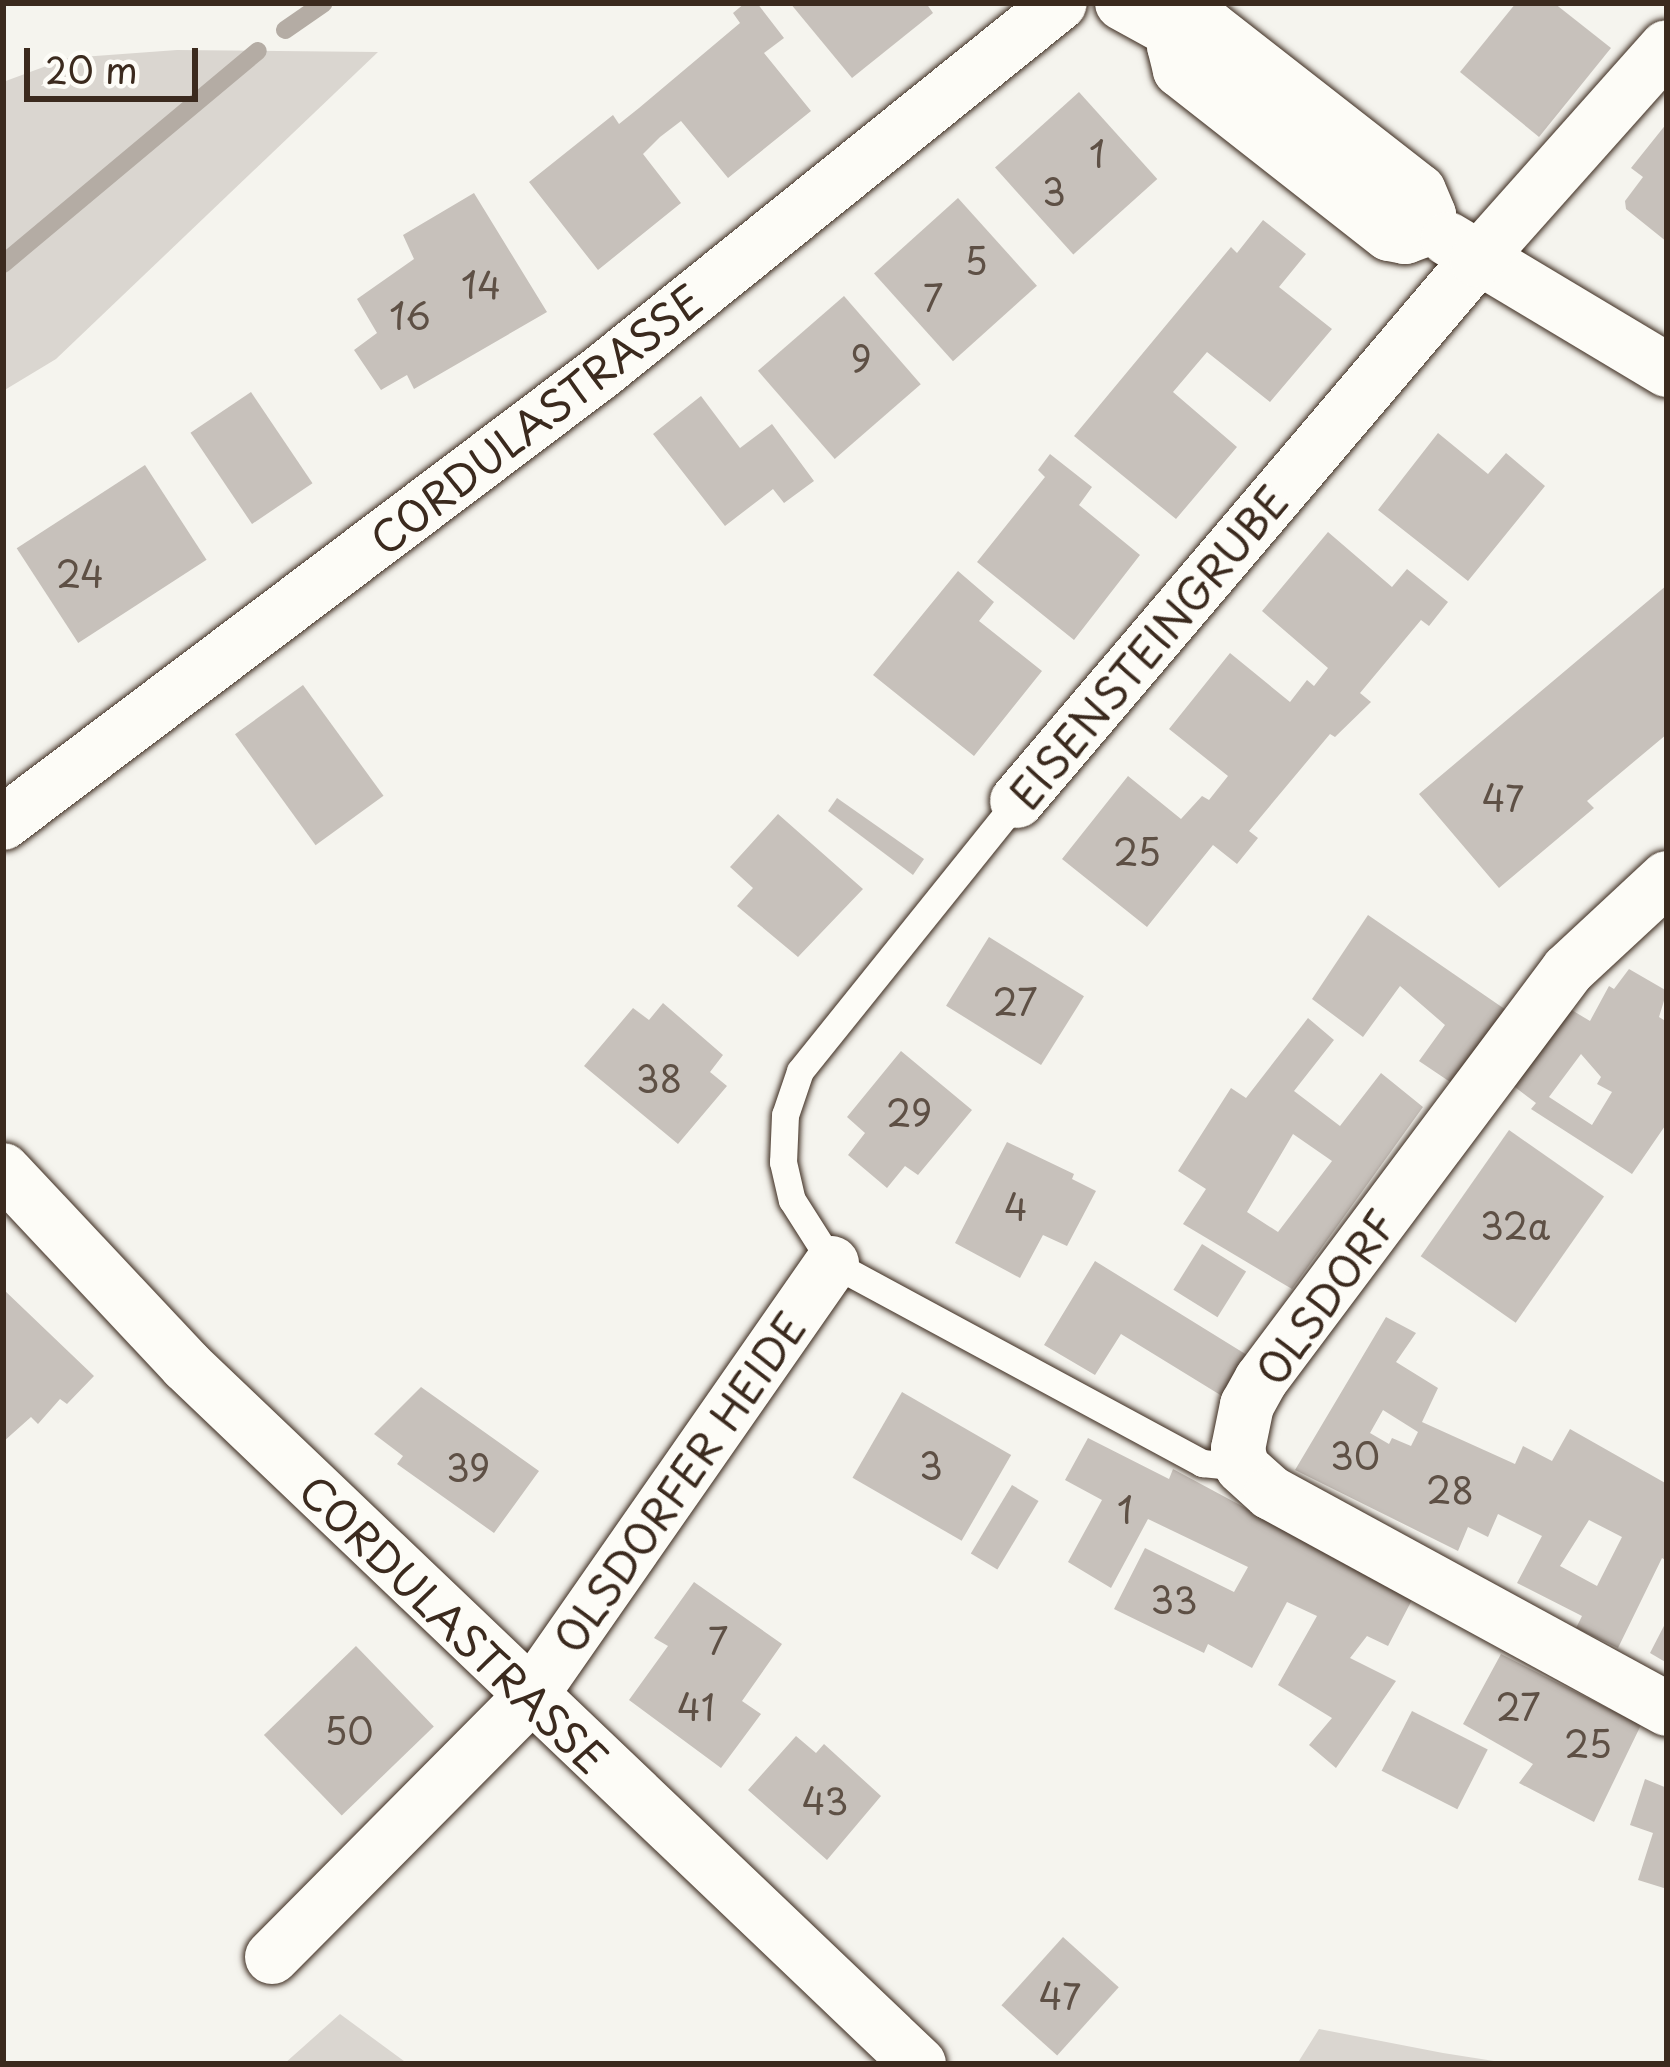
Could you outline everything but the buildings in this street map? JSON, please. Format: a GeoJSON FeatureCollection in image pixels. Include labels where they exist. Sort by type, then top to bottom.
{"type":"FeatureCollection","features":[{"type":"Feature","properties":{"kind":"street","name":"CORDULASTRASSE"},"geometry":{"type":"LineString","coordinates":[[3,823],[600,373],[1060,3]]}},
{"type":"Feature","properties":{"kind":"street"},"geometry":{"type":"LineString","coordinates":[[1122,3],[1180,35],[1201,26],[1227,42],[1420,191],[1428,206],[1426,224],[1477,260],[1667,370]]}},
{"type":"Feature","properties":{"kind":"street","name":"EISENSTEINGRUBE"},"geometry":{"type":"LineString","coordinates":[[1017,801],[1477,260],[1667,47]]}},
{"type":"Feature","properties":{"kind":"street","name":"OLSDORF"},"geometry":{"type":"LineString","coordinates":[[1242,1467],[1241,1427],[1261,1380],[1568,970],[1667,878]]}},
{"type":"Feature","properties":{"kind":"street","name":"CORDULASTRASSE"},"geometry":{"type":"LineString","coordinates":[[3,1170],[186,1365],[529,1698],[919,2064]]}},
{"type":"Feature","properties":{"kind":"street","name":"OLSDORFER HEIDE"},"geometry":{"type":"LineString","coordinates":[[272,1957],[529,1698],[848,1272]]}},
{"type":"Feature","properties":{"kind":"street"},"geometry":{"type":"LineString","coordinates":[[1242,1467],[1271,1493],[1667,1709]]}},
{"type":"Feature","properties":{"kind":"lane","name":"EISENSTEINGRUBE"},"geometry":{"type":"LineString","coordinates":[[848,1272],[792,1200],[783,1162],[785,1115],[800,1071],[1017,801]]}},
{"type":"Feature","properties":{"kind":"lane"},"geometry":{"type":"LineString","coordinates":[[848,1272],[1202,1463],[1242,1467]]}},
{"type":"Feature","properties":{"kind":"shaded area"},"geometry":{"type":"Polygon","coordinates":[[[177,50],[378,52],[56,359],[3,391],[3,82],[68,58],[177,50]]]}},
{"type":"Feature","properties":{"kind":"shaded area"},"geometry":{"type":"Polygon","coordinates":[[[340,2014],[408,2064],[284,2064],[340,2014]]]}},
{"type":"Feature","properties":{"kind":"shaded area"},"geometry":{"type":"Polygon","coordinates":[[[1319,2029],[1443,2053],[1513,2064],[1297,2064],[1319,2029]]]}},
{"type":"Feature","properties":{"kind":"waterway"},"geometry":{"type":"LineString","coordinates":[[285,30],[324,3]]}},
{"type":"Feature","properties":{"kind":"waterway"},"geometry":{"type":"LineString","coordinates":[[3,264],[258,51]]}}]}
